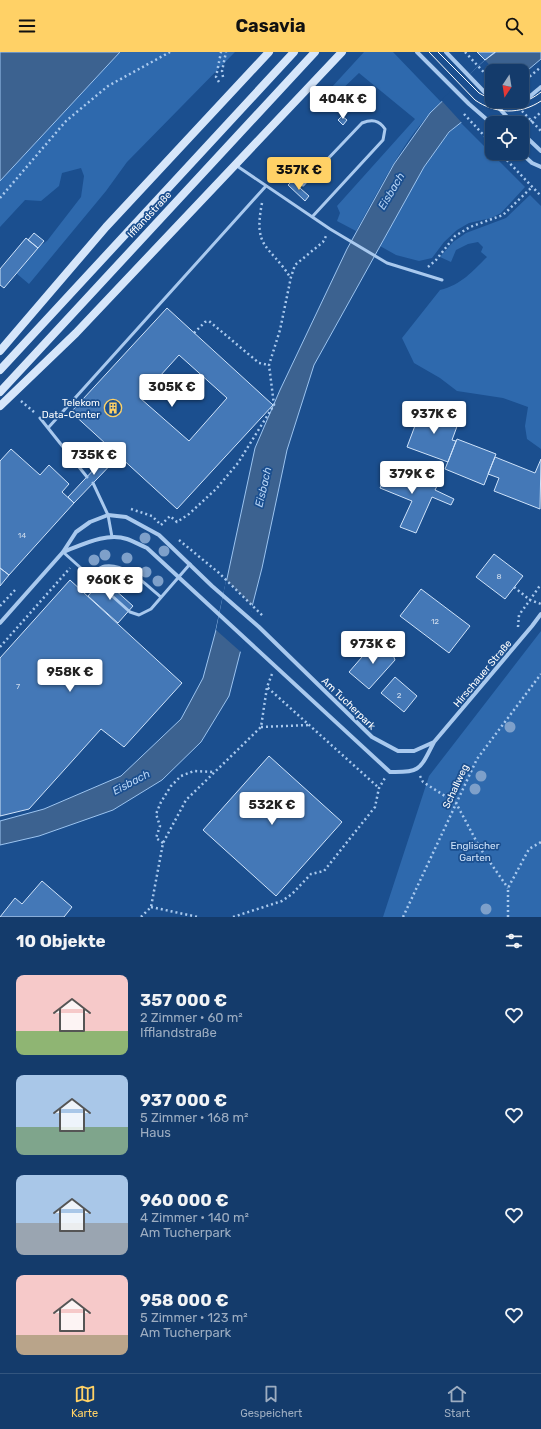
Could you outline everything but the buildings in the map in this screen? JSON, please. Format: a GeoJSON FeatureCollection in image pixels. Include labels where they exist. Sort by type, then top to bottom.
{"type":"FeatureCollection","features":[{"type":"Feature","properties":{"kind":"main road"},"geometry":{"type":"LineString","coordinates":[[0,351],[106,227],[269,52]]}},
{"type":"Feature","properties":{"kind":"main road","name":"Ifflandstraße"},"geometry":{"type":"LineString","coordinates":[[0,370],[294,52]]}},
{"type":"Feature","properties":{"kind":"main road","name":"Ifflandstraße"},"geometry":{"type":"LineString","coordinates":[[0,392],[315,52]]}},
{"type":"Feature","properties":{"kind":"main road"},"geometry":{"type":"LineString","coordinates":[[0,406],[76,333],[342,52]]}},
{"type":"Feature","properties":{"kind":"street"},"geometry":{"type":"LineString","coordinates":[[417,52],[453,89],[485,118]]}},
{"type":"Feature","properties":{"kind":"street"},"geometry":{"type":"LineString","coordinates":[[446,52],[485,93]]}},
{"type":"Feature","properties":{"kind":"street"},"geometry":{"type":"LineString","coordinates":[[529,96],[541,87]]}},
{"type":"Feature","properties":{"kind":"street"},"geometry":{"type":"LineString","coordinates":[[499,108],[506,116]]}},
{"type":"Feature","properties":{"kind":"street"},"geometry":{"type":"LineString","coordinates":[[529,140],[541,151]]}},
{"type":"Feature","properties":{"kind":"street"},"geometry":{"type":"LineString","coordinates":[[529,160],[541,167]]}},
{"type":"Feature","properties":{"kind":"street"},"geometry":{"type":"LineString","coordinates":[[0,623],[63,552],[76,532],[90,522],[108,515]]}},
{"type":"Feature","properties":{"kind":"street","name":"Am Tucherpark"},"geometry":{"type":"LineString","coordinates":[[108,515],[126,517],[159,535],[212,586],[259,627],[372,736],[398,751],[414,751],[434,742]]}},
{"type":"Feature","properties":{"kind":"street"},"geometry":{"type":"LineString","coordinates":[[63,552],[99,539],[112,537],[125,538],[147,548],[251,646],[390,772],[410,773],[417,769],[434,742]]}},
{"type":"Feature","properties":{"kind":"street","name":"Hirschauer Straße"},"geometry":{"type":"LineString","coordinates":[[434,742],[541,614]]}},
{"type":"Feature","properties":{"kind":"lane"},"geometry":{"type":"LineString","coordinates":[[303,185],[362,123],[369,120],[380,123],[385,130],[383,140],[312,218]]}},
{"type":"Feature","properties":{"kind":"lane"},"geometry":{"type":"LineString","coordinates":[[235,164],[312,218],[386,263],[442,280]]}},
{"type":"Feature","properties":{"kind":"lane"},"geometry":{"type":"LineString","coordinates":[[48,428],[266,186]]}},
{"type":"Feature","properties":{"kind":"lane"},"geometry":{"type":"LineString","coordinates":[[40,418],[87,477]]}},
{"type":"Feature","properties":{"kind":"lane"},"geometry":{"type":"LineString","coordinates":[[93,483],[108,515],[112,537]]}},
{"type":"Feature","properties":{"kind":"lane"},"geometry":{"type":"LineString","coordinates":[[63,552],[130,612],[139,615],[151,609],[190,564]]}},
{"type":"Feature","properties":{"kind":"lane"},"geometry":{"type":"LineString","coordinates":[[88,575],[105,566],[123,570],[129,572],[161,597]]}},
{"type":"Feature","properties":{"kind":"path"},"geometry":{"type":"LineString","coordinates":[[0,198],[72,116],[108,86],[170,52]]}},
{"type":"Feature","properties":{"kind":"path"},"geometry":{"type":"LineString","coordinates":[[219,82],[216,77],[221,52]]}},
{"type":"Feature","properties":{"kind":"path"},"geometry":{"type":"LineString","coordinates":[[223,77],[222,71],[226,52]]}},
{"type":"Feature","properties":{"kind":"path"},"geometry":{"type":"LineString","coordinates":[[465,52],[485,73]]}},
{"type":"Feature","properties":{"kind":"path"},"geometry":{"type":"LineString","coordinates":[[529,79],[541,67]]}},
{"type":"Feature","properties":{"kind":"path"},"geometry":{"type":"LineString","coordinates":[[541,112],[532,121],[541,131]]}},
{"type":"Feature","properties":{"kind":"path"},"geometry":{"type":"LineString","coordinates":[[472,122],[485,136]]}},
{"type":"Feature","properties":{"kind":"path"},"geometry":{"type":"LineString","coordinates":[[507,160],[541,196]]}},
{"type":"Feature","properties":{"kind":"path"},"geometry":{"type":"LineString","coordinates":[[266,186],[259,220],[260,236],[271,254],[284,266],[291,278]]}},
{"type":"Feature","properties":{"kind":"path"},"geometry":{"type":"LineString","coordinates":[[420,273],[436,260],[455,236],[470,227],[503,215],[532,187]]}},
{"type":"Feature","properties":{"kind":"path"},"geometry":{"type":"LineString","coordinates":[[161,525],[170,516],[177,522],[189,514],[216,489],[238,463],[274,405],[269,366],[280,330],[291,278],[296,265],[323,242],[330,229]]}},
{"type":"Feature","properties":{"kind":"path"},"geometry":{"type":"LineString","coordinates":[[194,333],[205,322],[209,322],[259,363],[269,366]]}},
{"type":"Feature","properties":{"kind":"path"},"geometry":{"type":"LineString","coordinates":[[21,401],[40,418]]}},
{"type":"Feature","properties":{"kind":"path"},"geometry":{"type":"LineString","coordinates":[[0,647],[75,563]]}},
{"type":"Feature","properties":{"kind":"path"},"geometry":{"type":"LineString","coordinates":[[218,573],[268,621]]}},
{"type":"Feature","properties":{"kind":"path"},"geometry":{"type":"LineString","coordinates":[[514,632],[519,626],[519,615],[541,584]]}},
{"type":"Feature","properties":{"kind":"path"},"geometry":{"type":"LineString","coordinates":[[514,587],[530,600],[541,604]]}},
{"type":"Feature","properties":{"kind":"path"},"geometry":{"type":"LineString","coordinates":[[141,917],[151,907],[163,843],[186,800],[261,727],[268,687],[272,672],[276,668]]}},
{"type":"Feature","properties":{"kind":"path","name":"Schallweg"},"geometry":{"type":"LineString","coordinates":[[403,917],[477,759],[541,674]]}},
{"type":"Feature","properties":{"kind":"path"},"geometry":{"type":"LineString","coordinates":[[233,917],[282,901],[292,894],[311,874],[324,871],[375,807],[378,788],[268,687]]}},
{"type":"Feature","properties":{"kind":"path"},"geometry":{"type":"LineString","coordinates":[[261,727],[309,725]]}},
{"type":"Feature","properties":{"kind":"path"},"geometry":{"type":"LineString","coordinates":[[417,769],[423,782],[456,803],[480,848],[508,888]]}},
{"type":"Feature","properties":{"kind":"path"},"geometry":{"type":"LineString","coordinates":[[163,843],[156,838],[160,826],[156,814],[161,802],[171,786],[181,776],[194,771],[215,772]]}},
{"type":"Feature","properties":{"kind":"path"},"geometry":{"type":"LineString","coordinates":[[508,917],[508,888],[529,849],[541,842]]}},
{"type":"Feature","properties":{"kind":"path"},"geometry":{"type":"LineString","coordinates":[[151,907],[198,917]]}},
{"type":"Feature","properties":{"kind":"green space"},"geometry":{"type":"Polygon","coordinates":[[[120,52],[235,52],[127,162],[106,191],[29,284],[10,268],[47,241],[81,197],[84,176],[81,168],[62,173],[59,186],[41,201],[25,200],[0,227],[0,181],[120,52]]]}},
{"type":"Feature","properties":{"kind":"green space"},"geometry":{"type":"Polygon","coordinates":[[[364,52],[393,52],[441,102],[404,147],[356,231],[337,221],[340,213],[337,206],[415,119],[359,73],[337,94],[331,88],[364,52]]]}},
{"type":"Feature","properties":{"kind":"green space"},"geometry":{"type":"Polygon","coordinates":[[[460,122],[485,147],[485,160],[498,160],[525,187],[501,213],[491,218],[469,223],[457,230],[444,242],[432,258],[419,261],[396,255],[380,246],[415,181],[447,135],[460,122]]]}},
{"type":"Feature","properties":{"kind":"green space"},"geometry":{"type":"Polygon","coordinates":[[[530,195],[541,206],[541,449],[527,439],[525,426],[528,407],[503,398],[457,391],[440,378],[414,363],[402,338],[440,290],[460,281],[472,272],[487,257],[481,252],[483,247],[478,242],[468,244],[456,250],[451,262],[440,257],[453,242],[466,233],[506,218],[530,195]]]}},
{"type":"Feature","properties":{"kind":"green space","name":"Englischer Garten"},"geometry":{"type":"Polygon","coordinates":[[[541,631],[541,917],[383,917],[429,776],[541,631]]]}},
{"type":"Feature","properties":{"kind":"water"},"geometry":{"type":"Polygon","coordinates":[[[0,52],[120,52],[0,181],[0,52]]]}},
{"type":"Feature","properties":{"kind":"water","name":"Eisbach"},"geometry":{"type":"Polygon","coordinates":[[[496,52],[541,52],[541,59],[529,69],[529,64],[485,64],[485,104],[449,132],[424,167],[314,365],[287,450],[262,568],[229,696],[201,742],[162,780],[113,810],[39,836],[0,845],[0,821],[44,809],[121,776],[181,719],[203,678],[216,630],[255,448],[280,390],[347,249],[394,164],[430,113],[485,60],[496,52]]]}},
{"type":"Feature","properties":{"kind":"pier"},"geometry":{"type":"Polygon","coordinates":[[[485,60],[489,64],[485,64],[485,106],[462,123],[441,100],[485,60]]]}},
{"type":"Feature","properties":{"kind":"pier"},"geometry":{"type":"Polygon","coordinates":[[[226,580],[253,606],[242,653],[216,630],[226,580]]]}},
{"type":"Feature","properties":{"kind":"tram line"},"geometry":{"type":"LineString","coordinates":[[429,52],[475,100],[483,105],[499,110],[516,111],[533,106],[541,101]]}},
{"type":"Feature","properties":{"kind":"tram line"},"geometry":{"type":"LineString","coordinates":[[438,52],[479,93],[485,96]]}},
{"type":"Feature","properties":{"kind":"tram line"},"geometry":{"type":"LineString","coordinates":[[529,99],[541,92]]}},
{"type":"Feature","properties":{"kind":"place","name":"Telekom Data-Center"},"geometry":{"type":"Point","coordinates":[113,408]}}]}
